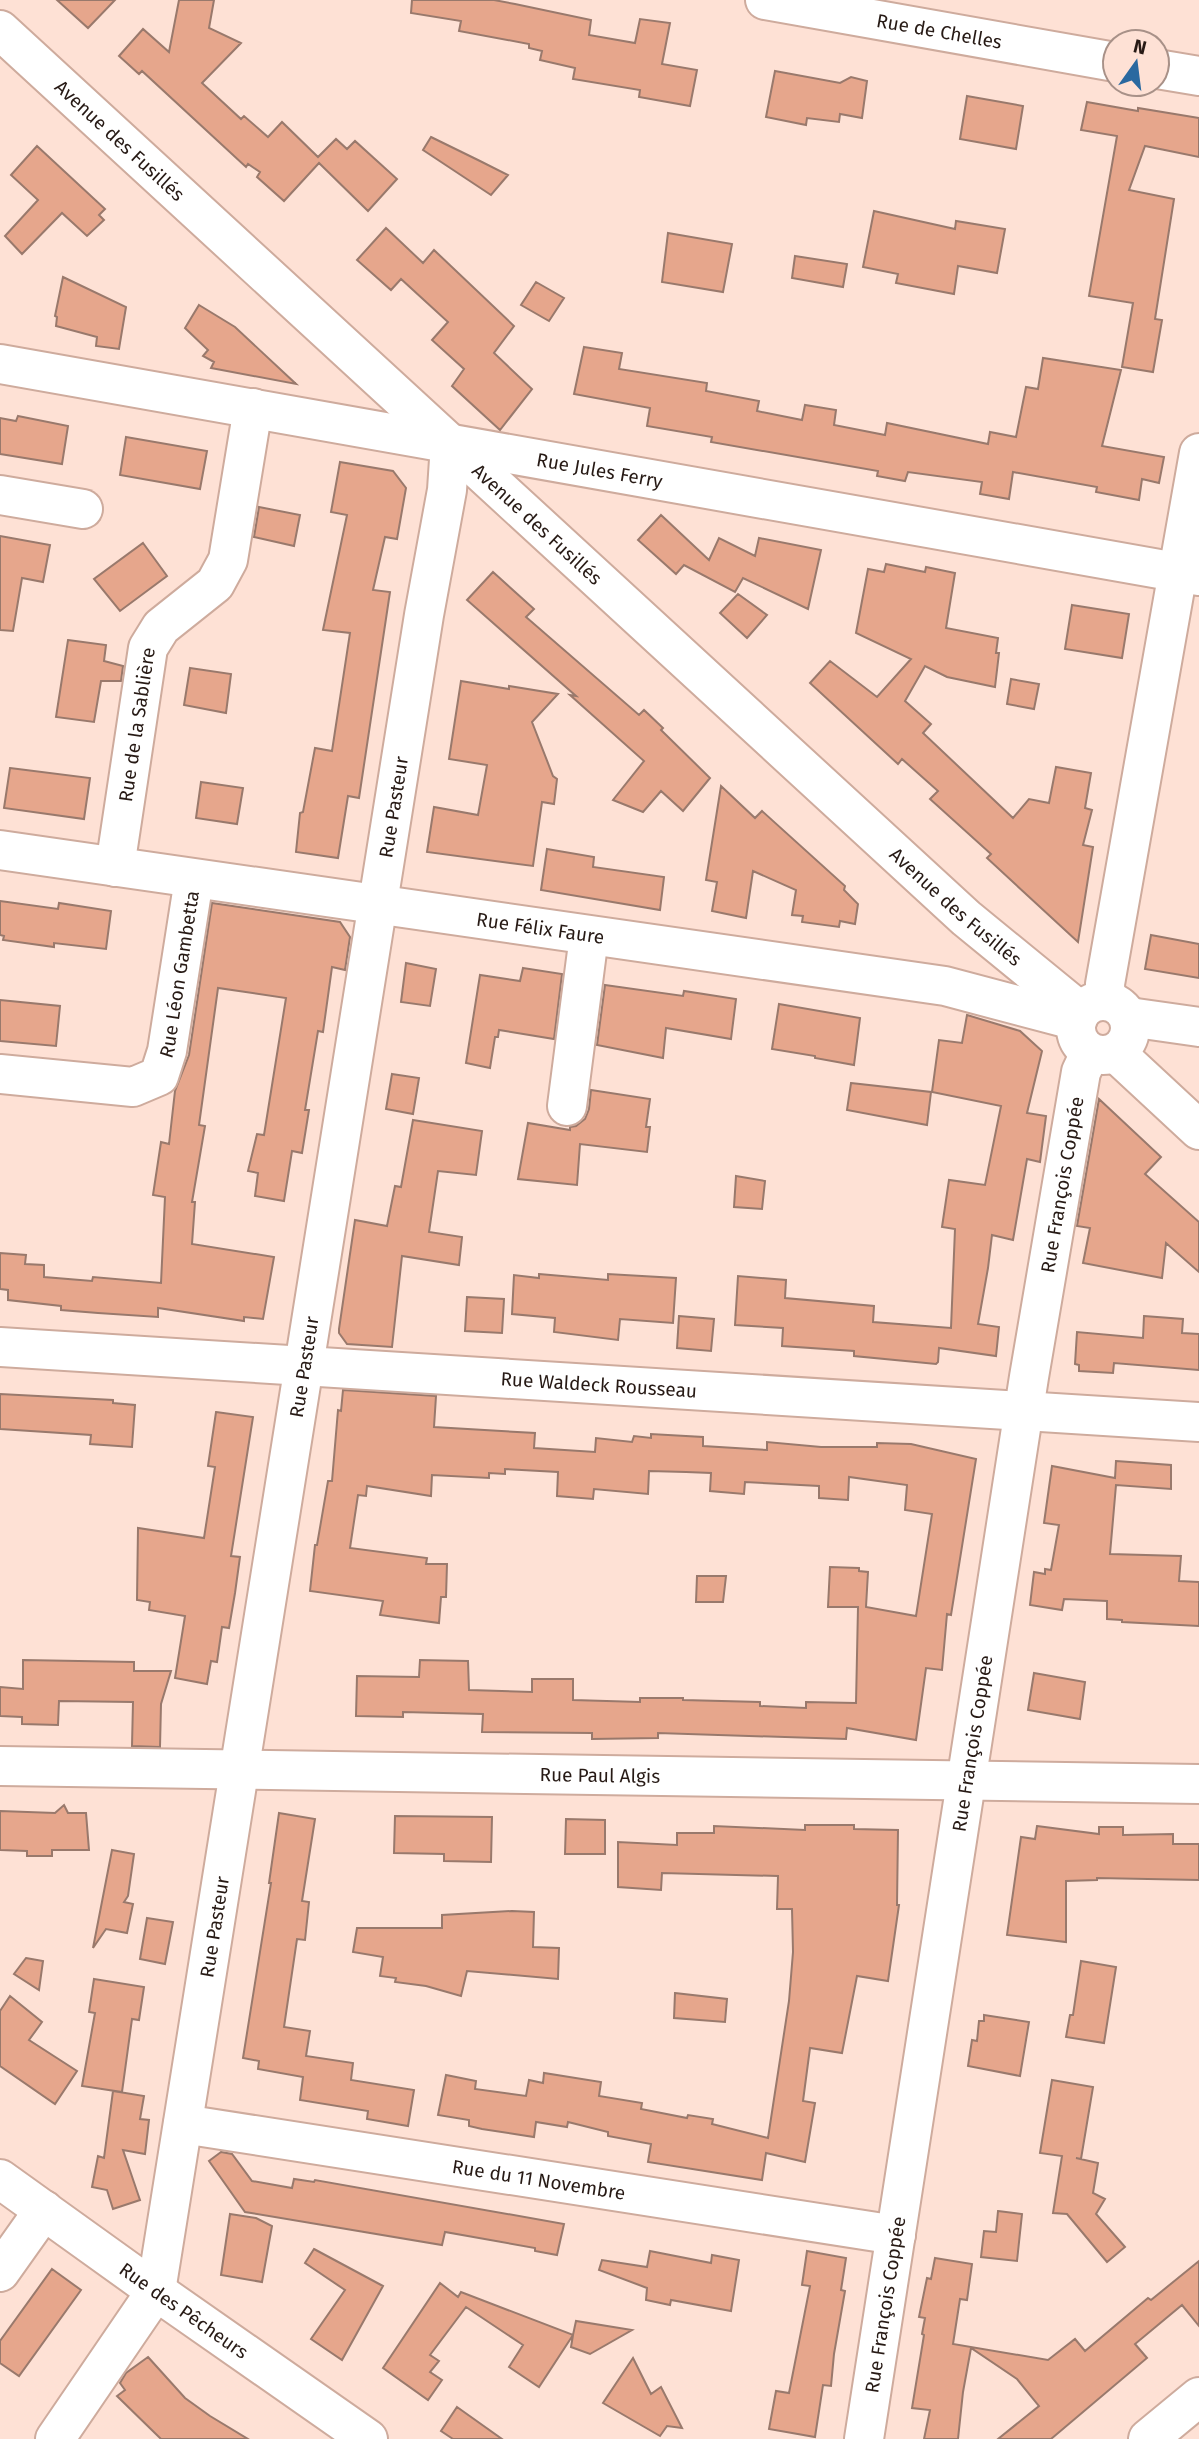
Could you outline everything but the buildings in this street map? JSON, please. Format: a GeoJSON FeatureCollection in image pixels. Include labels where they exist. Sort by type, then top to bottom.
{"type":"FeatureCollection","features":[{"type":"Feature","properties":{"kind":"street","name":"Rue de Chelles"},"geometry":{"type":"LineString","coordinates":[[765,0],[1101,60]]}},
{"type":"Feature","properties":{"kind":"street","name":"Avenue des Fusillés"},"geometry":{"type":"LineString","coordinates":[[0,30],[966,918],[1100,1026],[1199,1130]]}},
{"type":"Feature","properties":{"kind":"street"},"geometry":{"type":"LineString","coordinates":[[1171,71],[1199,76]]}},
{"type":"Feature","properties":{"kind":"street","name":"Rue Jules Ferry"},"geometry":{"type":"LineString","coordinates":[[0,364],[1188,574]]}},
{"type":"Feature","properties":{"kind":"street","name":"Rue de la Sablière"},"geometry":{"type":"LineString","coordinates":[[115,867],[148,648],[162,627],[215,584],[228,560],[253,408]]}},
{"type":"Feature","properties":{"kind":"street","name":"Rue Pasteur"},"geometry":{"type":"LineString","coordinates":[[156,2291],[424,615],[447,490],[450,444]]}},
{"type":"Feature","properties":{"kind":"street","name":"Rue François Coppée"},"geometry":{"type":"LineString","coordinates":[[864,2439],[1024,1411],[1081,1072],[1100,1026],[1105,984],[1188,574],[1199,453]]}},
{"type":"Feature","properties":{"kind":"street"},"geometry":{"type":"LineString","coordinates":[[0,495],[83,509]]}},
{"type":"Feature","properties":{"kind":"street","name":"Rue Félix Faure"},"geometry":{"type":"LineString","coordinates":[[0,850],[945,986],[1100,1026],[1199,1027]]}},
{"type":"Feature","properties":{"kind":"street","name":"Rue Léon Gambetta"},"geometry":{"type":"LineString","coordinates":[[0,1074],[132,1087],[159,1076],[167,1051],[194,879]]}},
{"type":"Feature","properties":{"kind":"street"},"geometry":{"type":"LineString","coordinates":[[567,1106],[589,936]]}},
{"type":"Feature","properties":{"kind":"street","name":"Rue Waldeck Rousseau"},"geometry":{"type":"LineString","coordinates":[[0,1347],[1199,1422]]}},
{"type":"Feature","properties":{"kind":"street","name":"Rue Paul Algis"},"geometry":{"type":"LineString","coordinates":[[0,1766],[1199,1784]]}},
{"type":"Feature","properties":{"kind":"street","name":"Rue du 11 Novembre"},"geometry":{"type":"LineString","coordinates":[[183,2124],[895,2235]]}},
{"type":"Feature","properties":{"kind":"street","name":"Rue des Pêcheurs"},"geometry":{"type":"LineString","coordinates":[[0,2179],[368,2439]]}},
{"type":"Feature","properties":{"kind":"street"},"geometry":{"type":"LineString","coordinates":[[0,2272],[44,2210]]}},
{"type":"Feature","properties":{"kind":"street"},"geometry":{"type":"LineString","coordinates":[[59,2438],[156,2291]]}},
{"type":"Feature","properties":{"kind":"street"},"geometry":{"type":"LineString","coordinates":[[1148,2439],[1199,2397]]}}]}
